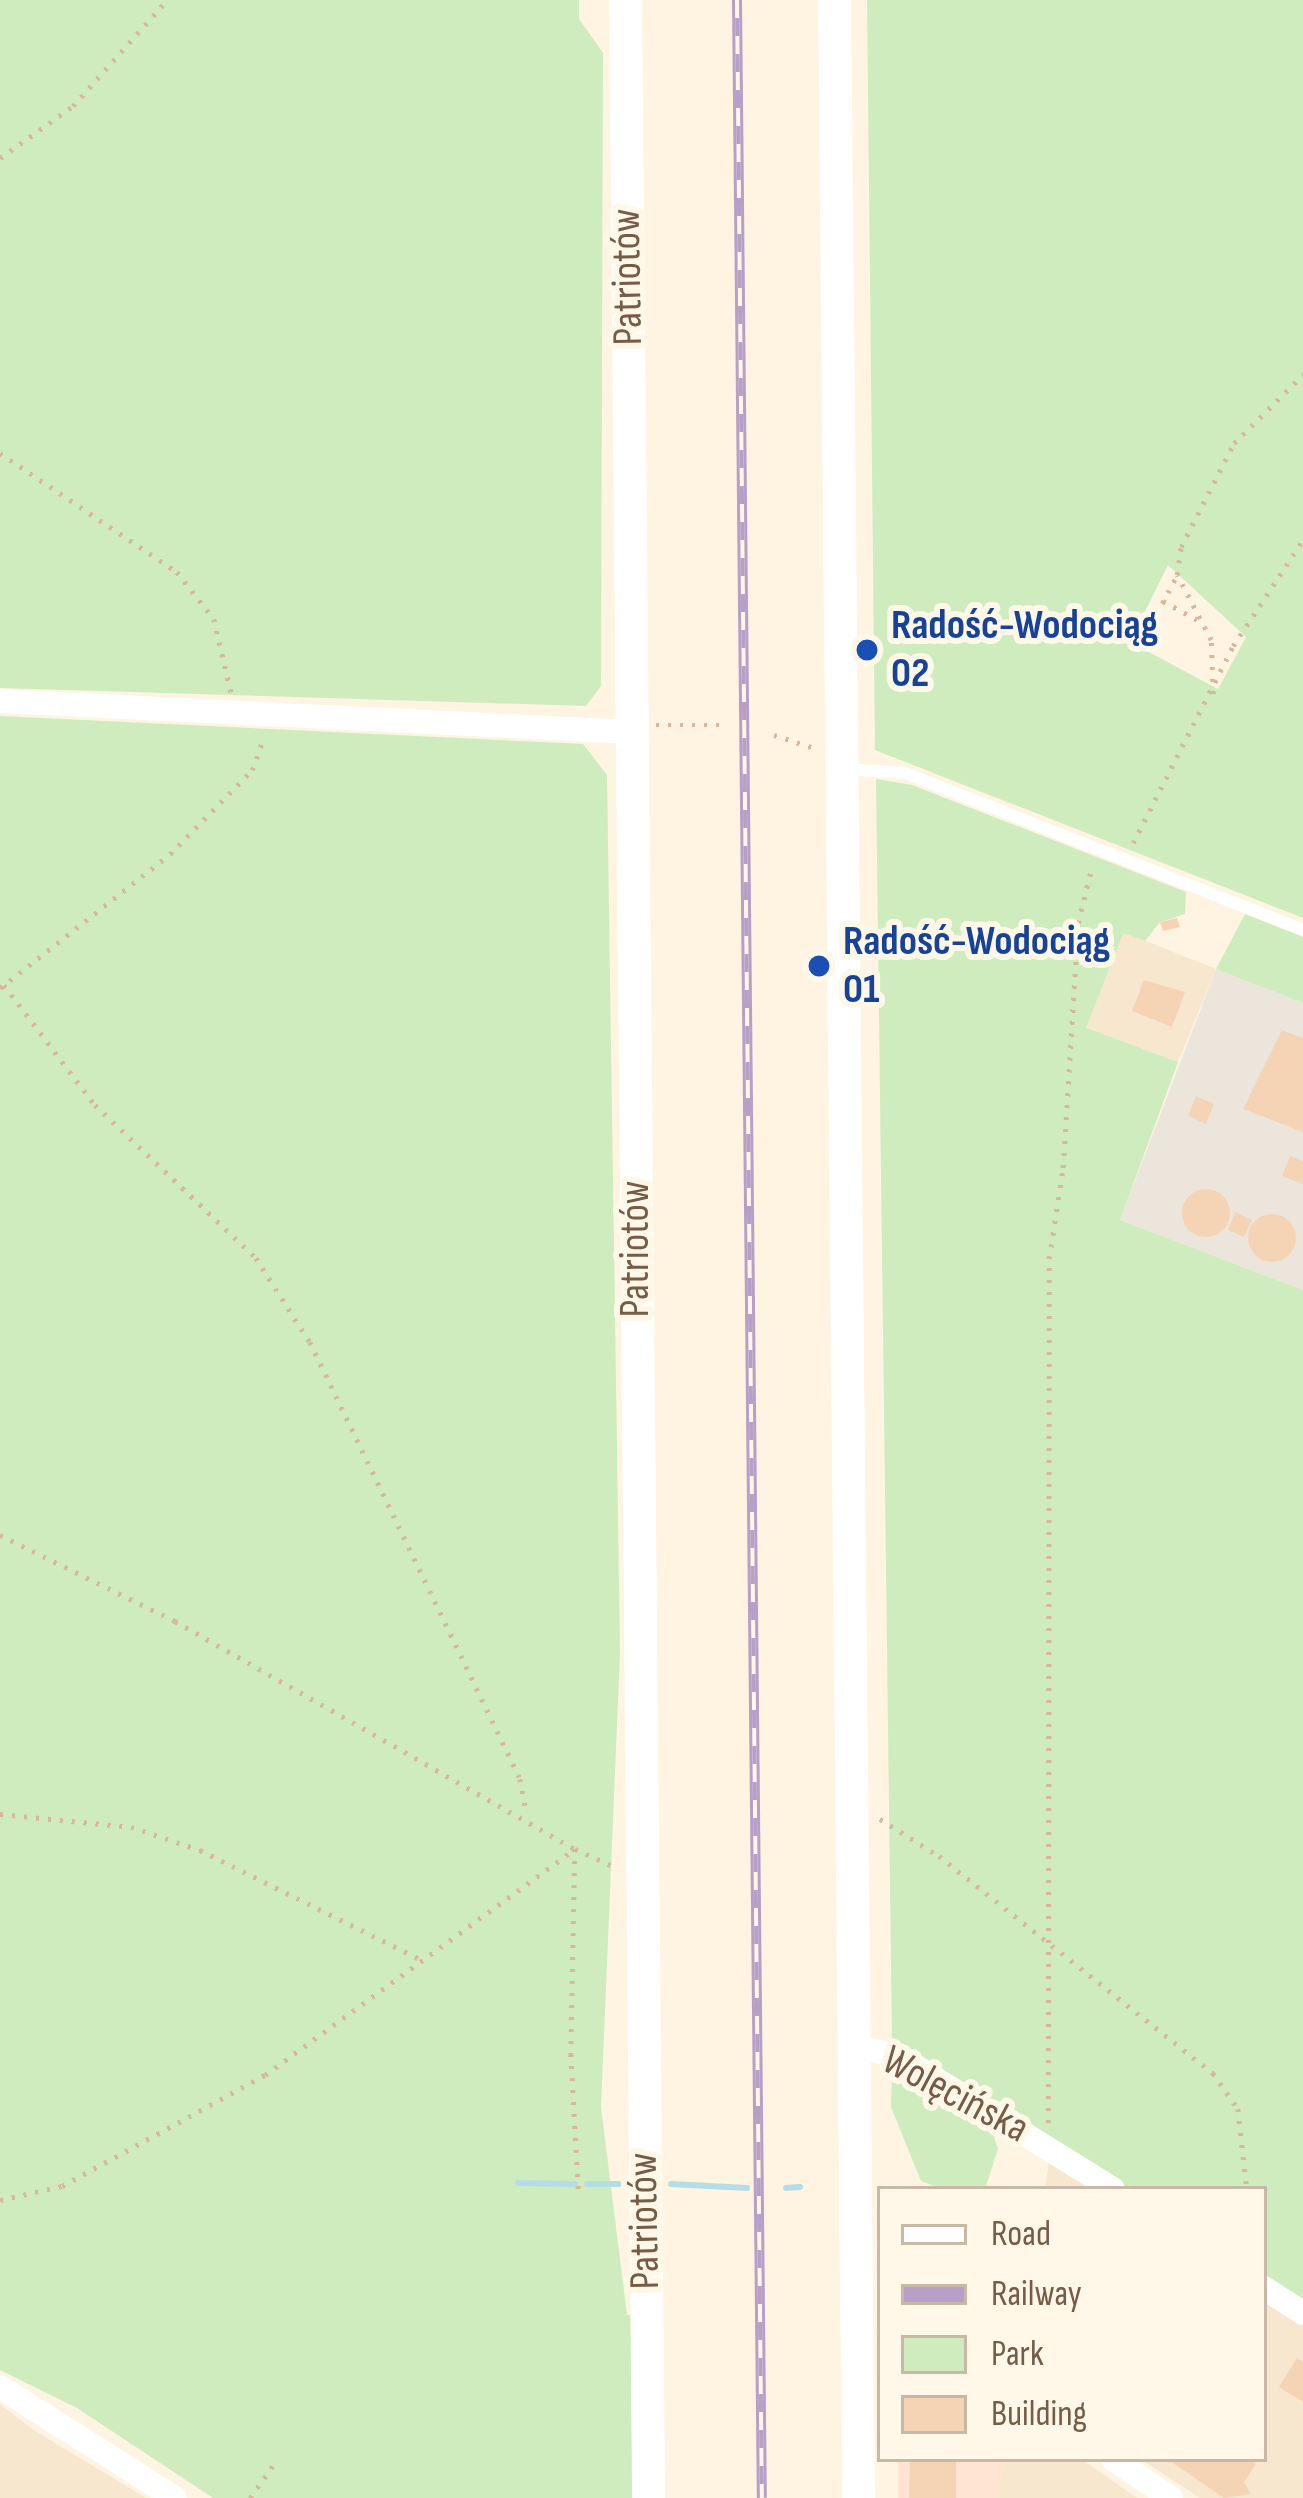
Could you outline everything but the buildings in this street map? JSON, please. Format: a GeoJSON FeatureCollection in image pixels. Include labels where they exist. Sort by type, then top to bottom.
{"type":"FeatureCollection","features":[{"type":"Feature","properties":{"kind":"main road","name":"Patriotów"},"geometry":{"type":"LineString","coordinates":[[625,0],[648,2498]]}},
{"type":"Feature","properties":{"kind":"main road"},"geometry":{"type":"LineString","coordinates":[[834,0],[855,2047],[868,2309],[858,2498]]}},
{"type":"Feature","properties":{"kind":"street"},"geometry":{"type":"LineString","coordinates":[[0,700],[632,732]]}},
{"type":"Feature","properties":{"kind":"street","name":"Wolęcińska"},"geometry":{"type":"LineString","coordinates":[[855,2047],[897,2055],[1108,2186]]}},
{"type":"Feature","properties":{"kind":"street"},"geometry":{"type":"LineString","coordinates":[[1267,2290],[1303,2313]]}},
{"type":"Feature","properties":{"kind":"street"},"geometry":{"type":"LineString","coordinates":[[0,2386],[176,2498]]}},
{"type":"Feature","properties":{"kind":"street"},"geometry":{"type":"LineString","coordinates":[[1118,2462],[1172,2498]]}},
{"type":"Feature","properties":{"kind":"lane"},"geometry":{"type":"LineString","coordinates":[[842,769],[905,773],[1303,930]]}},
{"type":"Feature","properties":{"kind":"path"},"geometry":{"type":"LineString","coordinates":[[0,158],[73,106],[167,0]]}},
{"type":"Feature","properties":{"kind":"path"},"geometry":{"type":"LineString","coordinates":[[1140,646],[1177,574],[1181,547],[1234,442],[1303,374]]}},
{"type":"Feature","properties":{"kind":"path"},"geometry":{"type":"LineString","coordinates":[[0,453],[177,572],[214,619],[228,658],[233,712]]}},
{"type":"Feature","properties":{"kind":"path"},"geometry":{"type":"LineString","coordinates":[[1134,864],[1138,823],[1213,694],[1233,646],[1303,540]]}},
{"type":"Feature","properties":{"kind":"path"},"geometry":{"type":"LineString","coordinates":[[1177,574],[1205,624],[1213,694]]}},
{"type":"Feature","properties":{"kind":"path"},"geometry":{"type":"LineString","coordinates":[[1163,601],[1205,624]]}},
{"type":"Feature","properties":{"kind":"path"},"geometry":{"type":"LineString","coordinates":[[271,714],[241,782],[170,854],[2,987],[95,1105],[256,1258],[310,1342],[520,1779],[526,1814]]}},
{"type":"Feature","properties":{"kind":"path"},"geometry":{"type":"LineString","coordinates":[[632,732],[664,722],[722,725]]}},
{"type":"Feature","properties":{"kind":"path"},"geometry":{"type":"LineString","coordinates":[[774,735],[813,747],[820,767],[842,769]]}},
{"type":"Feature","properties":{"kind":"path"},"geometry":{"type":"LineString","coordinates":[[1047,2145],[1052,1945],[1048,1259],[1063,1168],[1078,923],[1098,849]]}},
{"type":"Feature","properties":{"kind":"path"},"geometry":{"type":"LineString","coordinates":[[0,1535],[175,1621],[526,1814],[575,1849],[642,1881]]}},
{"type":"Feature","properties":{"kind":"path"},"geometry":{"type":"LineString","coordinates":[[0,1814],[131,1827],[200,1850],[423,1960]]}},
{"type":"Feature","properties":{"kind":"path"},"geometry":{"type":"LineString","coordinates":[[880,1820],[1052,1945],[1213,2073],[1238,2109],[1247,2186]]}},
{"type":"Feature","properties":{"kind":"path"},"geometry":{"type":"LineString","coordinates":[[0,2200],[62,2186],[265,2075],[575,1849]]}},
{"type":"Feature","properties":{"kind":"path"},"geometry":{"type":"LineString","coordinates":[[575,1849],[571,2054],[579,2197]]}},
{"type":"Feature","properties":{"kind":"path"},"geometry":{"type":"LineString","coordinates":[[250,2498],[276,2461]]}},
{"type":"Feature","properties":{"kind":"shaded area"},"geometry":{"type":"Polygon","coordinates":[[[1123,932],[1216,969],[1178,1062],[1085,1029],[1123,932]]]}},
{"type":"Feature","properties":{"kind":"shaded area"},"geometry":{"type":"Polygon","coordinates":[[[1216,969],[1303,1003],[1303,1290],[1120,1220],[1216,969]]]}},
{"type":"Feature","properties":{"kind":"shaded area"},"geometry":{"type":"Polygon","coordinates":[[[1050,2155],[1095,2186],[1045,2186],[1050,2155]]]}},
{"type":"Feature","properties":{"kind":"shaded area"},"geometry":{"type":"Polygon","coordinates":[[[1267,2299],[1303,2322],[1303,2498],[1200,2498],[1146,2462],[1267,2462],[1267,2299]]]}},
{"type":"Feature","properties":{"kind":"shaded area"},"geometry":{"type":"Polygon","coordinates":[[[0,2404],[32,2429],[146,2498],[0,2498],[0,2404]]]}},
{"type":"Feature","properties":{"kind":"shaded area"},"geometry":{"type":"Polygon","coordinates":[[[898,2462],[1004,2462],[998,2498],[898,2498],[898,2462]]]}},
{"type":"Feature","properties":{"kind":"shaded area"},"geometry":{"type":"Polygon","coordinates":[[[1004,2462],[1085,2462],[1137,2498],[998,2498],[1004,2462]]]}},
{"type":"Feature","properties":{"kind":"green space"},"geometry":{"type":"Polygon","coordinates":[[[0,0],[579,0],[579,19],[603,53],[601,686],[586,706],[0,688],[0,0]]]}},
{"type":"Feature","properties":{"kind":"green space"},"geometry":{"type":"Polygon","coordinates":[[[867,0],[1303,0],[1303,918],[875,750],[867,0]],[[1168,565],[1130,642],[1218,689],[1246,637],[1168,565]]]}},
{"type":"Feature","properties":{"kind":"green space"},"geometry":{"type":"Polygon","coordinates":[[[0,716],[583,744],[607,775],[620,1653],[601,2107],[627,2315],[634,2315],[636,2498],[213,2498],[77,2408],[0,2370],[0,716]]]}},
{"type":"Feature","properties":{"kind":"green space"},"geometry":{"type":"Polygon","coordinates":[[[876,779],[912,785],[1186,892],[1185,914],[1160,922],[1145,941],[1123,933],[1086,1028],[1178,1062],[1120,1220],[1303,1290],[1303,2304],[1267,2281],[1267,2186],[1121,2186],[892,2042],[876,779]]]}},
{"type":"Feature","properties":{"kind":"green space"},"geometry":{"type":"Polygon","coordinates":[[[1245,914],[1303,937],[1303,1003],[1216,969],[1245,914]]]}},
{"type":"Feature","properties":{"kind":"green space"},"geometry":{"type":"Polygon","coordinates":[[[907,2072],[992,2131],[998,2149],[986,2186],[934,2186],[921,2181],[891,2107],[892,2077],[907,2072]]]}},
{"type":"Feature","properties":{"kind":"waterway"},"geometry":{"type":"LineString","coordinates":[[518,2183],[575,2184]]}},
{"type":"Feature","properties":{"kind":"waterway"},"geometry":{"type":"LineString","coordinates":[[587,2184],[619,2184]]}},
{"type":"Feature","properties":{"kind":"waterway"},"geometry":{"type":"LineString","coordinates":[[671,2184],[747,2188]]}},
{"type":"Feature","properties":{"kind":"waterway"},"geometry":{"type":"LineString","coordinates":[[786,2188],[800,2187]]}},
{"type":"Feature","properties":{"kind":"railway"},"geometry":{"type":"LineString","coordinates":[[737,0],[762,2498]]}},
{"type":"Feature","properties":{"kind":"place","name":"Radość-Wodociąg 02"},"geometry":{"type":"Point","coordinates":[867,650]}},
{"type":"Feature","properties":{"kind":"place","name":"Radość-Wodociąg 01"},"geometry":{"type":"Point","coordinates":[819,966]}}]}
